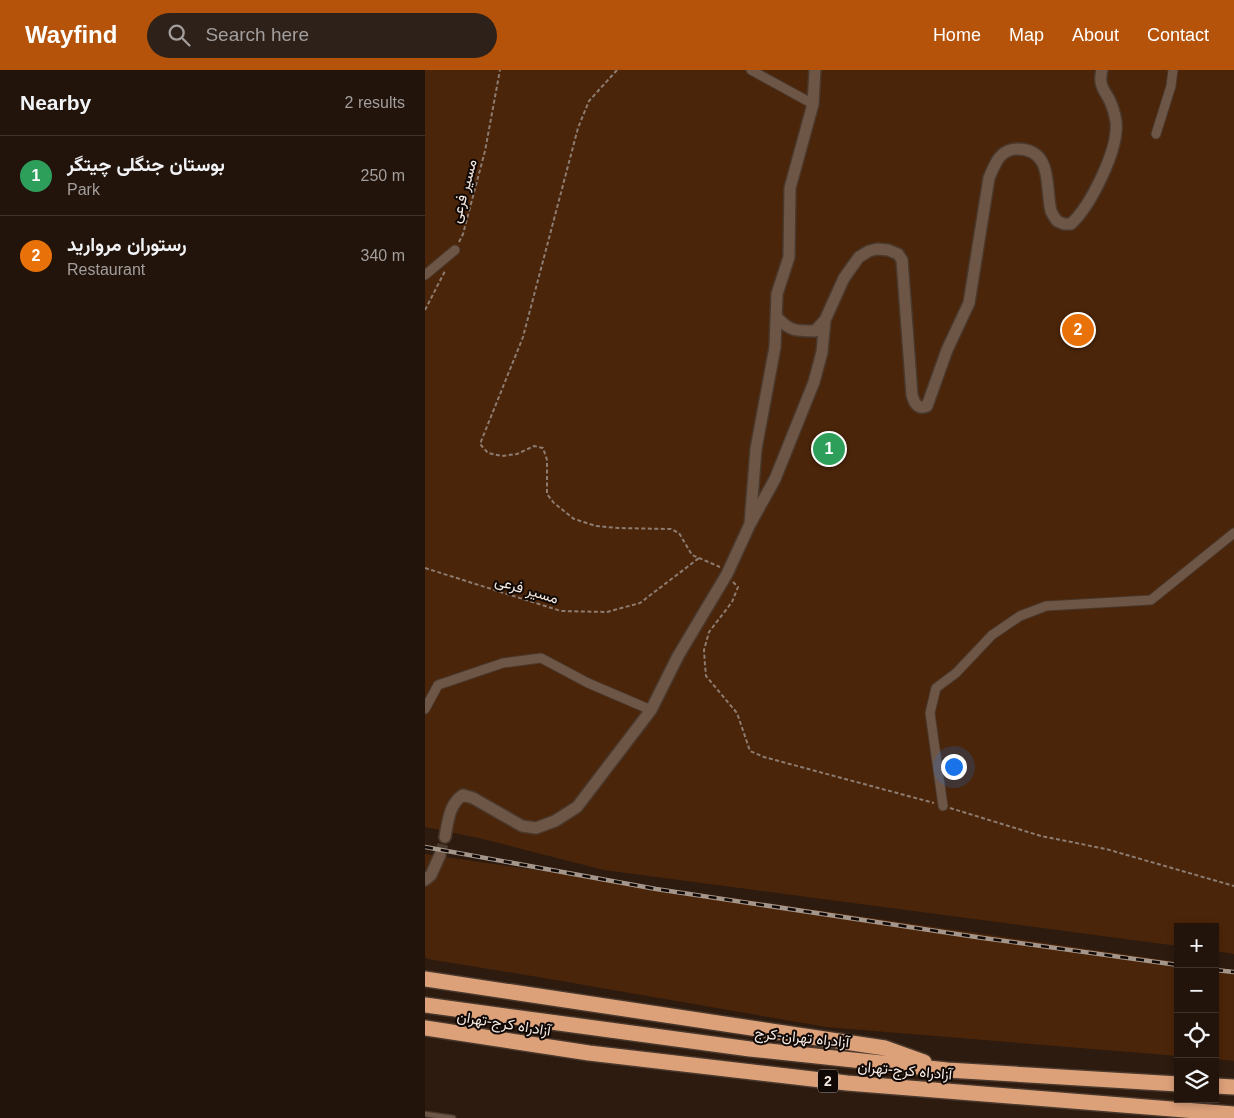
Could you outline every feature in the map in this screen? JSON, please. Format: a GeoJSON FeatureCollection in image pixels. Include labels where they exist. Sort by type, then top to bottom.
{"type":"FeatureCollection","features":[{"type":"Feature","properties":{"kind":"highway"},"geometry":{"type":"LineString","coordinates":[[425,980],[885,1048],[947,1070]]}},
{"type":"Feature","properties":{"kind":"highway","name":"آزادراه تهران-کرج"},"geometry":{"type":"LineString","coordinates":[[425,1005],[750,1049],[947,1070],[1174,1084]]}},
{"type":"Feature","properties":{"kind":"highway","name":"آزادراه کرج-تهران"},"geometry":{"type":"LineString","coordinates":[[425,1028],[599,1054],[847,1083],[1234,1114]]}},
{"type":"Feature","properties":{"kind":"highway"},"geometry":{"type":"LineString","coordinates":[[1219,1086],[1234,1087]]}},
{"type":"Feature","properties":{"kind":"street"},"geometry":{"type":"LineString","coordinates":[[751,70],[813,104]]}},
{"type":"Feature","properties":{"kind":"street"},"geometry":{"type":"LineString","coordinates":[[750,524],[757,449],[775,347],[777,294],[789,257],[790,188],[813,104],[815,70]]}},
{"type":"Feature","properties":{"kind":"street"},"geometry":{"type":"LineString","coordinates":[[776,316],[786,327],[801,331],[815,331],[825,320],[844,278],[859,258],[877,249],[888,250],[898,254],[902,260],[912,395],[914,402],[918,406],[922,408],[927,406],[947,350],[969,304],[989,178],[997,158],[1004,152],[1013,149],[1024,149],[1041,160],[1047,173],[1051,211],[1057,221],[1071,224],[1078,217],[1091,195],[1110,157],[1115,140],[1116,121],[1110,100],[1101,86],[1102,70]]}},
{"type":"Feature","properties":{"kind":"street"},"geometry":{"type":"LineString","coordinates":[[1156,134],[1171,86],[1173,70]]}},
{"type":"Feature","properties":{"kind":"street"},"geometry":{"type":"LineString","coordinates":[[425,275],[455,250]]}},
{"type":"Feature","properties":{"kind":"street"},"geometry":{"type":"LineString","coordinates":[[445,837],[449,815],[457,800],[463,795],[473,798],[522,826],[536,828],[555,821],[577,807],[651,710],[678,656],[727,574],[750,524],[775,479],[813,382],[822,352],[825,320]]}},
{"type":"Feature","properties":{"kind":"street"},"geometry":{"type":"LineString","coordinates":[[943,806],[930,713],[936,688],[956,673],[993,635],[1020,616],[1046,606],[1151,600],[1234,533]]}},
{"type":"Feature","properties":{"kind":"street"},"geometry":{"type":"LineString","coordinates":[[425,709],[438,685],[503,663],[541,658],[587,683],[651,710]]}},
{"type":"Feature","properties":{"kind":"street"},"geometry":{"type":"LineString","coordinates":[[425,880],[431,875],[440,855]]}},
{"type":"Feature","properties":{"kind":"street"},"geometry":{"type":"LineString","coordinates":[[425,972],[459,986]]}},
{"type":"Feature","properties":{"kind":"lane"},"geometry":{"type":"LineString","coordinates":[[425,1114],[453,1118]]}},
{"type":"Feature","properties":{"kind":"path","name":"مسیر فرعی"},"geometry":{"type":"LineString","coordinates":[[455,250],[463,234],[485,151],[500,70]]}},
{"type":"Feature","properties":{"kind":"path"},"geometry":{"type":"LineString","coordinates":[[425,310],[447,267]]}},
{"type":"Feature","properties":{"kind":"path","name":"مسیر فرعی"},"geometry":{"type":"LineString","coordinates":[[425,568],[561,611],[607,612],[641,603],[699,557]]}},
{"type":"Feature","properties":{"kind":"shaded area"},"geometry":{"type":"Polygon","coordinates":[[[425,70],[1234,70],[1234,954],[1219,952],[1219,923],[1174,923],[1174,945],[604,870],[483,839],[425,827],[425,70]]]}},
{"type":"Feature","properties":{"kind":"shaded area"},"geometry":{"type":"Polygon","coordinates":[[[425,854],[1174,961],[1174,1056],[826,1027],[425,957],[425,854]]]}},
{"type":"Feature","properties":{"kind":"shaded area"},"geometry":{"type":"Polygon","coordinates":[[[1219,968],[1234,970],[1234,1061],[1219,1059],[1219,968]]]}},
{"type":"Feature","properties":{"kind":"tunnel"},"geometry":{"type":"LineString","coordinates":[[440,855],[445,837]]}},
{"type":"Feature","properties":{"kind":"railway"},"geometry":{"type":"LineString","coordinates":[[425,847],[656,889],[1174,964]]}},
{"type":"Feature","properties":{"kind":"railway"},"geometry":{"type":"LineString","coordinates":[[1219,970],[1234,972]]}},
{"type":"Feature","properties":{"kind":"place","name":"رستوران مروارید"},"geometry":{"type":"Point","coordinates":[1078,330]}},
{"type":"Feature","properties":{"kind":"place","name":"بوستان جنگلی چیتگر"},"geometry":{"type":"Point","coordinates":[829,449]}}]}
